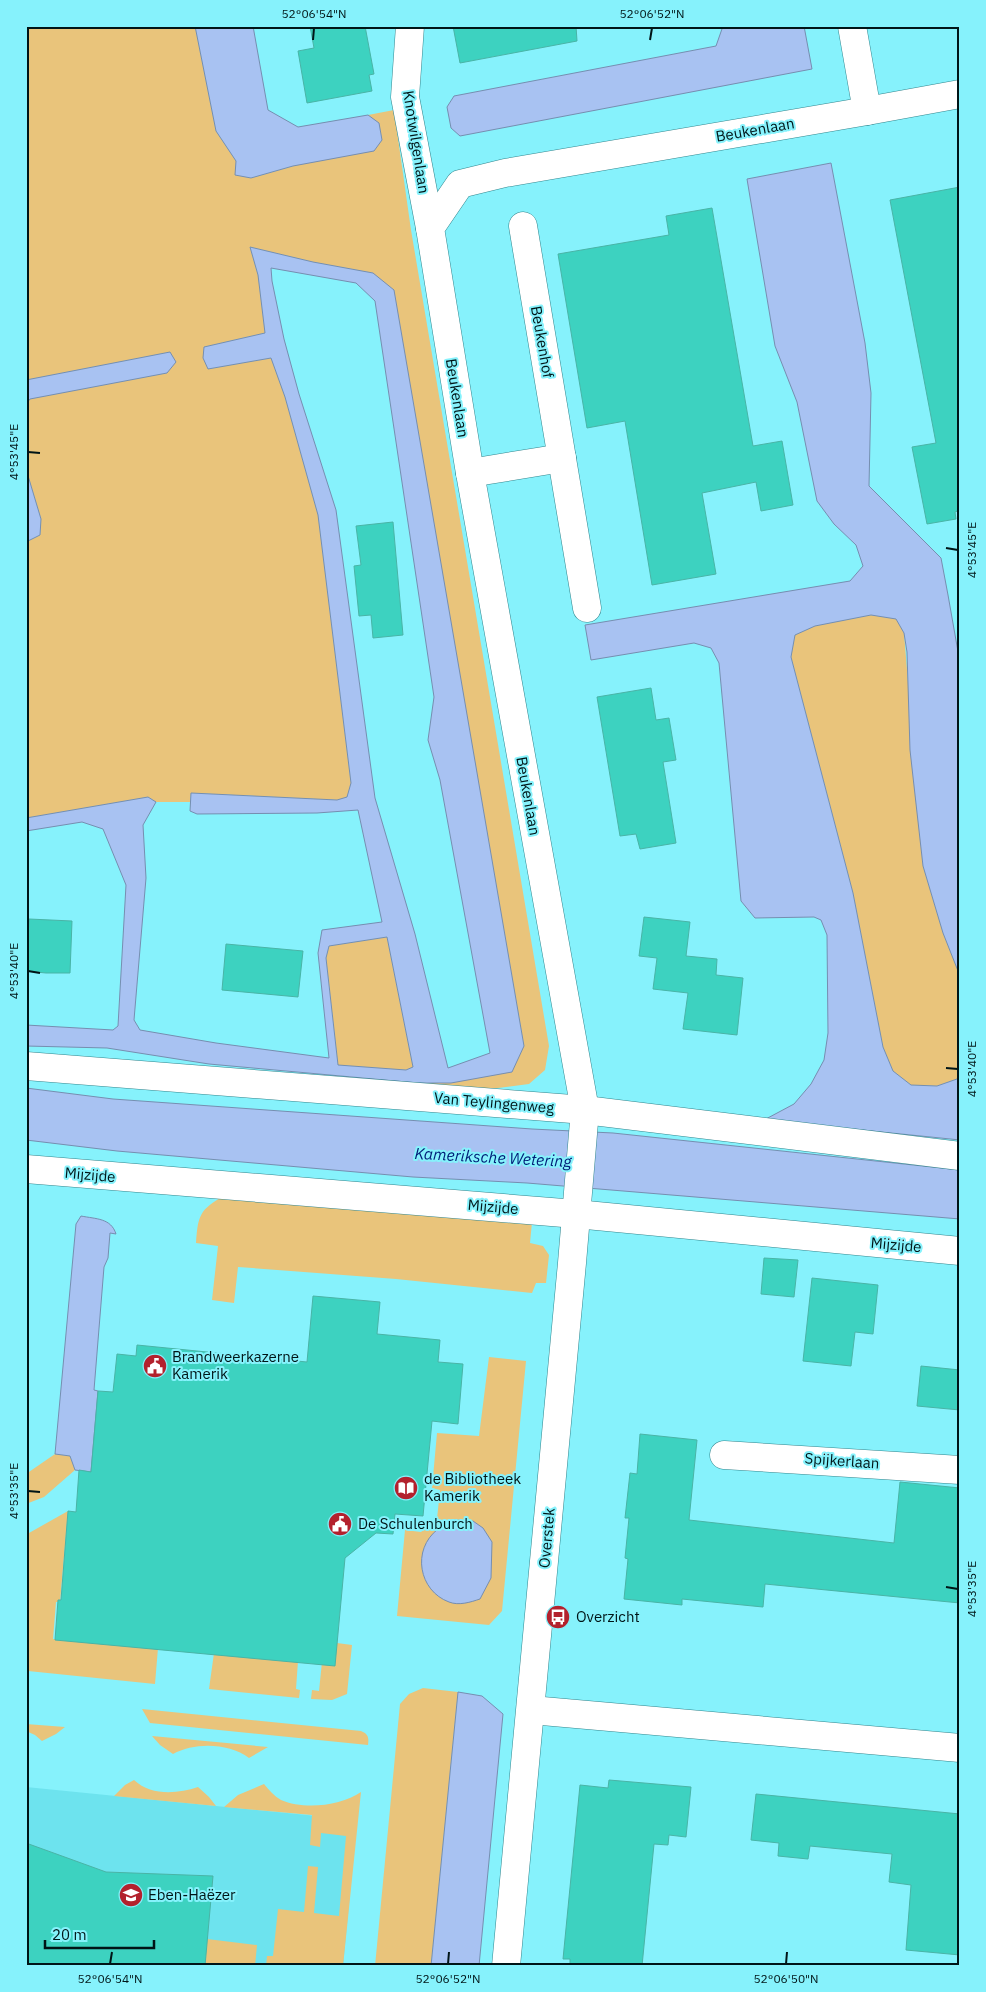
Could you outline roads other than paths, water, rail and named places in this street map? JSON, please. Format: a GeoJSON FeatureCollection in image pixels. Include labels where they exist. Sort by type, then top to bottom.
{"type":"FeatureCollection","features":[{"type":"Feature","properties":{"kind":"street","name":"Knotwilgenlaan"},"geometry":{"type":"LineString","coordinates":[[410,26],[405,97],[430,228]]}},
{"type":"Feature","properties":{"kind":"street"},"geometry":{"type":"LineString","coordinates":[[852,26],[867,111]]}},
{"type":"Feature","properties":{"kind":"street","name":"Beukenlaan"},"geometry":{"type":"LineString","coordinates":[[584,1118],[470,473],[430,228],[460,184],[505,173],[960,94]]}},
{"type":"Feature","properties":{"kind":"street","name":"Beukenhof"},"geometry":{"type":"LineString","coordinates":[[523,226],[587,608]]}},
{"type":"Feature","properties":{"kind":"street"},"geometry":{"type":"LineString","coordinates":[[470,473],[562,458]]}},
{"type":"Feature","properties":{"kind":"street","name":"Van Teylingenweg"},"geometry":{"type":"LineString","coordinates":[[26,1066],[584,1118],[960,1156]]}},
{"type":"Feature","properties":{"kind":"street","name":"Overstek"},"geometry":{"type":"LineString","coordinates":[[506,1966],[584,1118]]}},
{"type":"Feature","properties":{"kind":"street","name":"Mijzijde"},"geometry":{"type":"LineString","coordinates":[[26,1169],[577,1208],[960,1250]]}},
{"type":"Feature","properties":{"kind":"street","name":"Spijkerlaan"},"geometry":{"type":"LineString","coordinates":[[724,1455],[960,1470]]}},
{"type":"Feature","properties":{"kind":"street"},"geometry":{"type":"LineString","coordinates":[[531,1710],[960,1748]]}},
{"type":"Feature","properties":{"kind":"water"},"geometry":{"type":"Polygon","coordinates":[[[195,26],[253,26],[268,110],[298,127],[368,115],[379,123],[382,140],[374,151],[293,166],[251,178],[235,175],[236,161],[216,131],[195,26]]]}},
{"type":"Feature","properties":{"kind":"water"},"geometry":{"type":"Polygon","coordinates":[[[723,26],[804,26],[812,69],[460,136],[451,128],[447,107],[454,96],[716,46],[723,26]]]}},
{"type":"Feature","properties":{"kind":"water"},"geometry":{"type":"Polygon","coordinates":[[[831,163],[865,343],[871,393],[869,486],[941,558],[960,663],[960,976],[943,933],[923,866],[910,750],[907,652],[904,633],[896,619],[871,615],[815,626],[795,635],[791,657],[853,893],[883,1047],[893,1071],[911,1085],[937,1086],[957,1079],[960,1075],[960,1140],[764,1120],[794,1104],[811,1084],[824,1060],[828,1033],[827,935],[821,920],[814,917],[755,918],[741,901],[719,663],[711,648],[694,643],[591,660],[585,625],[850,581],[863,566],[856,545],[834,524],[817,501],[797,402],[775,346],[747,179],[831,163]]]}},
{"type":"Feature","properties":{"kind":"water"},"geometry":{"type":"Polygon","coordinates":[[[250,247],[313,262],[373,273],[394,290],[524,1046],[512,1072],[451,1083],[418,1083],[209,1064],[107,1048],[26,1046],[26,1025],[113,1030],[118,1026],[126,885],[103,829],[82,822],[26,831],[26,818],[148,797],[156,802],[143,825],[146,878],[134,1020],[140,1030],[216,1043],[329,1058],[318,953],[322,930],[382,922],[358,810],[317,813],[197,814],[190,811],[191,793],[337,800],[347,797],[351,783],[318,515],[285,397],[271,358],[208,369],[203,358],[204,347],[265,333],[258,275],[250,247]],[[271,268],[284,339],[299,394],[336,510],[375,798],[415,934],[448,1068],[490,1053],[440,780],[428,740],[434,697],[375,301],[356,283],[271,268]],[[387,937],[329,946],[326,958],[338,1065],[406,1070],[413,1067],[387,937]]]}},
{"type":"Feature","properties":{"kind":"water"},"geometry":{"type":"Polygon","coordinates":[[[170,352],[176,362],[167,373],[30,399],[26,404],[26,380],[170,352]]]}},
{"type":"Feature","properties":{"kind":"water"},"geometry":{"type":"Polygon","coordinates":[[[26,469],[41,519],[40,535],[26,542],[26,469]]]}},
{"type":"Feature","properties":{"kind":"water","name":"Kameriksche Wetering"},"geometry":{"type":"Polygon","coordinates":[[[26,1088],[113,1099],[532,1129],[613,1133],[960,1170],[960,1219],[527,1183],[413,1177],[117,1151],[26,1140],[26,1088]]]}},
{"type":"Feature","properties":{"kind":"water"},"geometry":{"type":"Polygon","coordinates":[[[81,1216],[107,1222],[116,1234],[110,1233],[108,1258],[104,1267],[94,1390],[98,1391],[91,1472],[75,1470],[70,1456],[55,1454],[76,1224],[81,1216]]]}},
{"type":"Feature","properties":{"kind":"water"},"geometry":{"type":"Polygon","coordinates":[[[455,1520],[473,1521],[483,1528],[492,1542],[491,1578],[480,1599],[461,1604],[449,1602],[439,1597],[425,1580],[422,1569],[424,1548],[429,1538],[440,1528],[455,1520]]]}},
{"type":"Feature","properties":{"kind":"water"},"geometry":{"type":"Polygon","coordinates":[[[458,1692],[482,1696],[503,1714],[479,1966],[431,1966],[458,1692]]]}},
{"type":"Feature","properties":{"kind":"place","name":"Brandweerkazerne Kamerik"},"geometry":{"type":"Point","coordinates":[155,1366]}},
{"type":"Feature","properties":{"kind":"place","name":"de Bibliotheek Kamerik"},"geometry":{"type":"Point","coordinates":[406,1488]}},
{"type":"Feature","properties":{"kind":"place","name":"De Schulenburch"},"geometry":{"type":"Point","coordinates":[340,1524]}},
{"type":"Feature","properties":{"kind":"place","name":"Overzicht"},"geometry":{"type":"Point","coordinates":[558,1617]}},
{"type":"Feature","properties":{"kind":"place","name":"Eben-Haëzer"},"geometry":{"type":"Point","coordinates":[131,1895]}}]}
